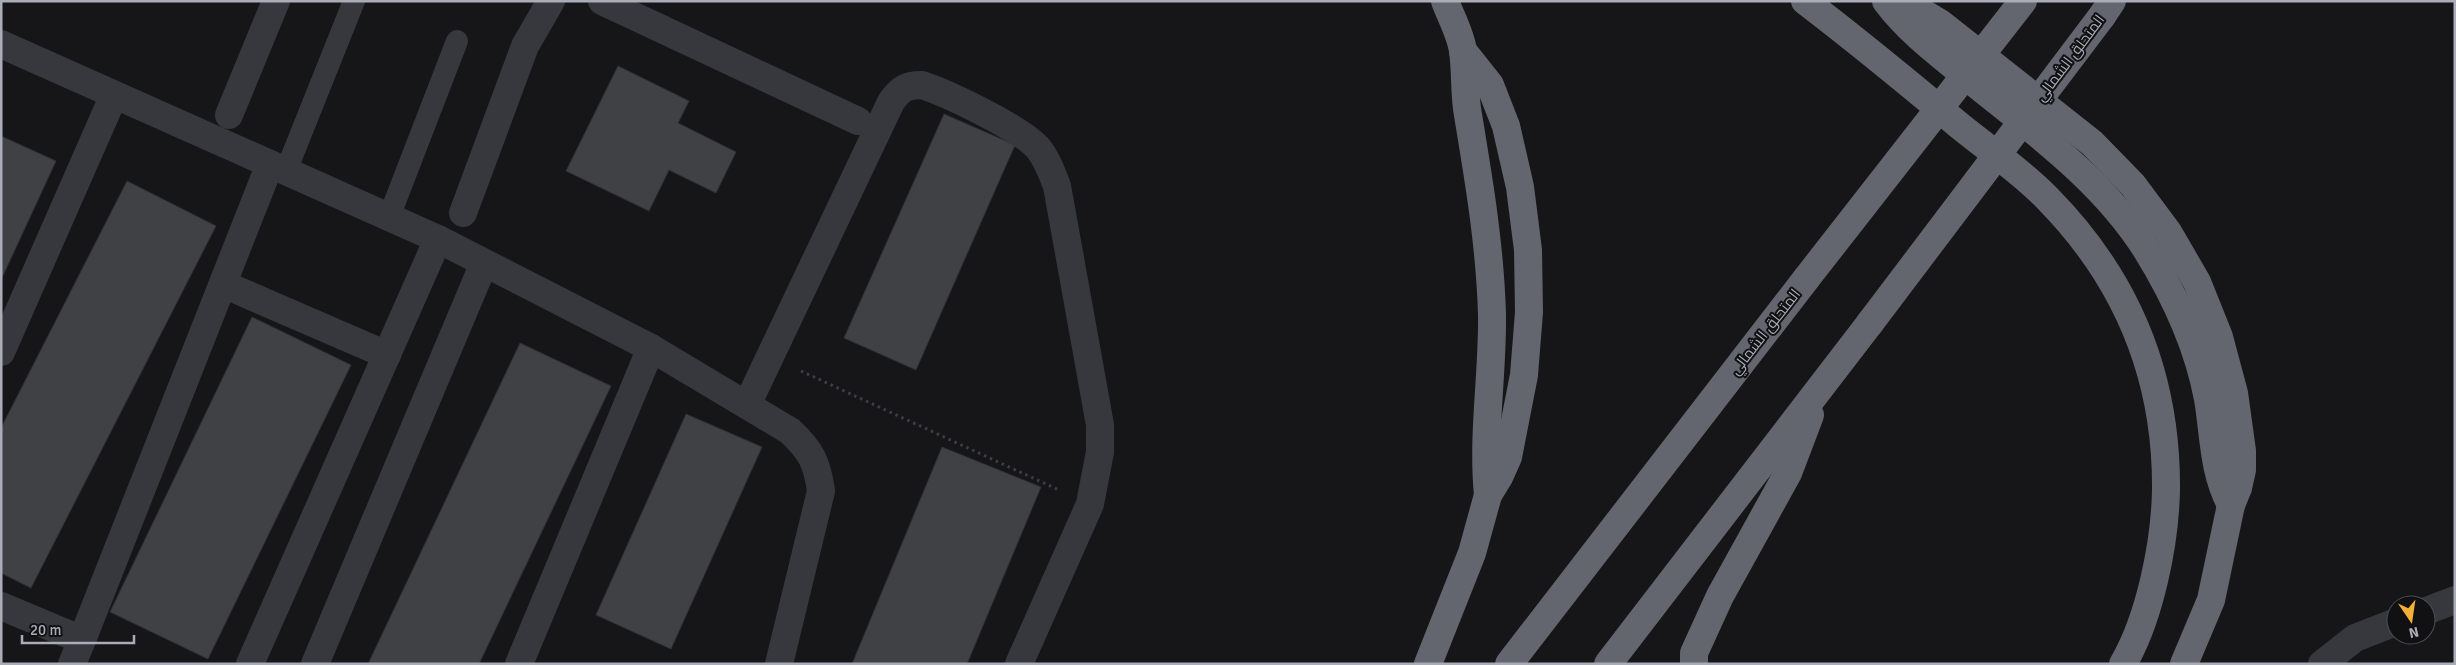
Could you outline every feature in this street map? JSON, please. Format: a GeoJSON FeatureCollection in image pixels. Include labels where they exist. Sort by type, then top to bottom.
{"type":"FeatureCollection","features":[{"type":"Feature","properties":{"kind":"highway"},"geometry":{"type":"LineString","coordinates":[[1446,1],[1463,51],[1465,92],[1482,193],[1490,271],[1492,314],[1491,374],[1486,455],[1488,495]]}},
{"type":"Feature","properties":{"kind":"highway"},"geometry":{"type":"LineString","coordinates":[[1805,1],[1846,32],[2046,197],[2085,240],[2118,289],[2142,342],[2159,398],[2166,456],[2165,515],[2153,587],[2123,664]]}},
{"type":"Feature","properties":{"kind":"highway"},"geometry":{"type":"LineString","coordinates":[[1886,1],[1924,41],[2074,165],[2112,204],[2145,247],[2172,294],[2193,344],[2208,397],[2217,470],[2222,488],[2231,505]]}},
{"type":"Feature","properties":{"kind":"highway"},"geometry":{"type":"LineString","coordinates":[[1903,1],[1940,23],[2092,143],[2133,185],[2168,232],[2197,282],[2219,336],[2234,393],[2242,451],[2242,470],[2238,488],[2231,505],[2211,600],[2184,664]]}},
{"type":"Feature","properties":{"kind":"highway","name":"المتحلق الشمالي"},"geometry":{"type":"LineString","coordinates":[[1509,664],[2023,1]]}},
{"type":"Feature","properties":{"kind":"highway","name":"المتحلق الشمالي"},"geometry":{"type":"LineString","coordinates":[[1608,664],[1817,393],[2107,9]]}},
{"type":"Feature","properties":{"kind":"highway"},"geometry":{"type":"LineString","coordinates":[[1428,664],[1472,554],[1488,495],[1508,457],[1524,375],[1529,312],[1528,250],[1520,187],[1506,126],[1490,85],[1463,51]]}},
{"type":"Feature","properties":{"kind":"highway"},"geometry":{"type":"LineString","coordinates":[[1694,664],[1694,653],[1720,596],[1788,473],[1817,393]]}},
{"type":"Feature","properties":{"kind":"street"},"geometry":{"type":"LineString","coordinates":[[230,115],[276,1]]}},
{"type":"Feature","properties":{"kind":"street"},"geometry":{"type":"LineString","coordinates":[[463,213],[525,46],[551,1]]}},
{"type":"Feature","properties":{"kind":"street"},"geometry":{"type":"LineString","coordinates":[[602,1],[858,121]]}},
{"type":"Feature","properties":{"kind":"street"},"geometry":{"type":"LineString","coordinates":[[1,44],[438,239],[651,348],[790,431],[807,447],[818,468],[821,491],[780,664]]}},
{"type":"Feature","properties":{"kind":"street"},"geometry":{"type":"LineString","coordinates":[[747,405],[891,102],[898,92],[909,85],[922,85],[933,89],[1024,135],[1039,149],[1050,167],[1061,207],[1100,425],[1100,452],[1090,504],[1019,664]]}},
{"type":"Feature","properties":{"kind":"street"},"geometry":{"type":"LineString","coordinates":[[1,352],[114,95]]}},
{"type":"Feature","properties":{"kind":"street"},"geometry":{"type":"LineString","coordinates":[[1,606],[77,652],[223,284],[278,168]]}},
{"type":"Feature","properties":{"kind":"street"},"geometry":{"type":"LineString","coordinates":[[250,664],[438,239]]}},
{"type":"Feature","properties":{"kind":"street"},"geometry":{"type":"LineString","coordinates":[[315,664],[484,263]]}},
{"type":"Feature","properties":{"kind":"street"},"geometry":{"type":"LineString","coordinates":[[223,284],[387,355]]}},
{"type":"Feature","properties":{"kind":"street"},"geometry":{"type":"LineString","coordinates":[[519,664],[651,348]]}},
{"type":"Feature","properties":{"kind":"street"},"geometry":{"type":"LineString","coordinates":[[2436,607],[2455,600]]}},
{"type":"Feature","properties":{"kind":"street"},"geometry":{"type":"LineString","coordinates":[[2322,664],[2355,638],[2386,626]]}},
{"type":"Feature","properties":{"kind":"lane"},"geometry":{"type":"LineString","coordinates":[[278,168],[354,1]]}},
{"type":"Feature","properties":{"kind":"lane"},"geometry":{"type":"LineString","coordinates":[[389,218],[457,41]]}},
{"type":"Feature","properties":{"kind":"path"},"geometry":{"type":"LineString","coordinates":[[771,357],[1090,504]]}},
{"type":"Feature","properties":{"kind":"building"},"geometry":{"type":"Polygon","coordinates":[[[618,66],[689,101],[678,123],[736,152],[716,193],[669,170],[649,211],[566,171],[618,66]]]}},
{"type":"Feature","properties":{"kind":"building"},"geometry":{"type":"Polygon","coordinates":[[[944,114],[1015,145],[916,370],[844,338],[944,114]]]}},
{"type":"Feature","properties":{"kind":"building"},"geometry":{"type":"Polygon","coordinates":[[[1,136],[56,161],[1,280],[1,136]]]}},
{"type":"Feature","properties":{"kind":"building"},"geometry":{"type":"Polygon","coordinates":[[[127,181],[216,226],[31,588],[1,573],[1,428],[127,181]]]}},
{"type":"Feature","properties":{"kind":"building"},"geometry":{"type":"Polygon","coordinates":[[[252,317],[351,365],[208,659],[110,612],[252,317]]]}},
{"type":"Feature","properties":{"kind":"building"},"geometry":{"type":"Polygon","coordinates":[[[520,343],[611,386],[479,664],[368,664],[520,343]]]}},
{"type":"Feature","properties":{"kind":"building"},"geometry":{"type":"Polygon","coordinates":[[[686,414],[762,447],[671,649],[596,615],[686,414]]]}},
{"type":"Feature","properties":{"kind":"building"},"geometry":{"type":"Polygon","coordinates":[[[942,447],[1041,487],[967,664],[852,664],[942,447]]]}}]}
